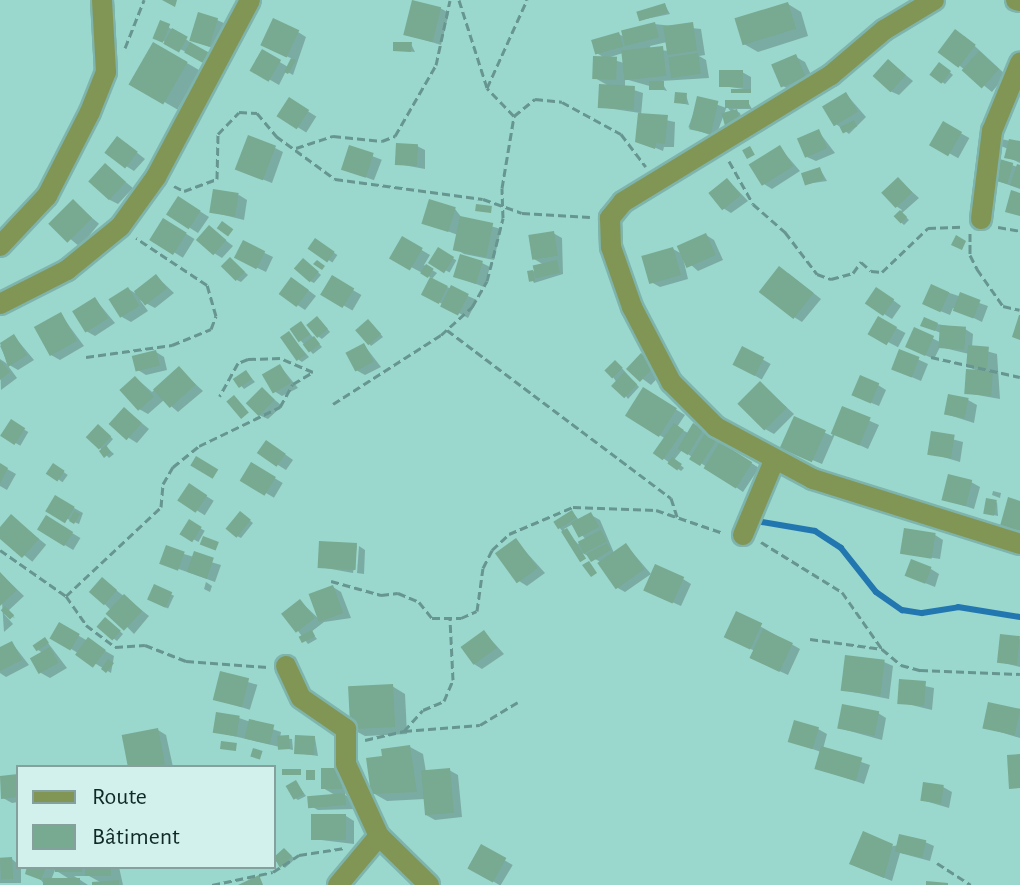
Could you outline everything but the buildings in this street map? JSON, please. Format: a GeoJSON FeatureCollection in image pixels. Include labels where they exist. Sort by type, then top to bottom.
{"type":"FeatureCollection","features":[{"type":"Feature","properties":{"kind":"street"},"geometry":{"type":"LineString","coordinates":[[0,246],[47,196],[106,72],[102,0]]}},
{"type":"Feature","properties":{"kind":"street"},"geometry":{"type":"LineString","coordinates":[[0,304],[67,270],[120,227],[156,177],[250,0]]}},
{"type":"Feature","properties":{"kind":"street"},"geometry":{"type":"LineString","coordinates":[[934,0],[884,30],[831,75],[722,143],[656,179],[610,218],[611,247],[632,307],[671,382],[716,427],[774,461],[872,499],[1020,544]]}},
{"type":"Feature","properties":{"kind":"street"},"geometry":{"type":"LineString","coordinates":[[981,219],[992,131],[1020,63]]}},
{"type":"Feature","properties":{"kind":"street"},"geometry":{"type":"LineString","coordinates":[[743,535],[774,461]]}},
{"type":"Feature","properties":{"kind":"street"},"geometry":{"type":"LineString","coordinates":[[286,666],[301,698],[346,729],[346,764],[379,836],[429,885]]}},
{"type":"Feature","properties":{"kind":"street"},"geometry":{"type":"LineString","coordinates":[[342,879],[379,836]]}},
{"type":"Feature","properties":{"kind":"path"},"geometry":{"type":"LineString","coordinates":[[106,72],[137,27],[144,0]]}},
{"type":"Feature","properties":{"kind":"path"},"geometry":{"type":"LineString","coordinates":[[296,148],[333,136],[382,141],[395,136],[436,65],[450,0]]}},
{"type":"Feature","properties":{"kind":"path"},"geometry":{"type":"LineString","coordinates":[[459,0],[487,88],[514,116]]}},
{"type":"Feature","properties":{"kind":"path"},"geometry":{"type":"LineString","coordinates":[[487,88],[527,0]]}},
{"type":"Feature","properties":{"kind":"path"},"geometry":{"type":"LineString","coordinates":[[333,404],[447,330],[472,307],[487,281],[503,206],[514,116],[535,99],[562,102],[621,134],[656,179]]}},
{"type":"Feature","properties":{"kind":"path"},"geometry":{"type":"LineString","coordinates":[[156,177],[184,191],[217,179],[218,134],[239,112],[257,113],[276,136],[335,179],[503,206],[522,213],[610,218]]}},
{"type":"Feature","properties":{"kind":"path"},"geometry":{"type":"LineString","coordinates":[[722,143],[753,204],[785,232],[817,274],[831,279],[853,273],[861,262],[871,271],[882,272],[928,228],[971,227],[970,255],[977,269],[1003,306],[1020,310]]}},
{"type":"Feature","properties":{"kind":"path"},"geometry":{"type":"LineString","coordinates":[[981,219],[1020,231]]}},
{"type":"Feature","properties":{"kind":"path"},"geometry":{"type":"LineString","coordinates":[[86,357],[194,339],[211,329],[216,316],[207,285],[120,227]]}},
{"type":"Feature","properties":{"kind":"path"},"geometry":{"type":"LineString","coordinates":[[447,330],[671,498],[677,517]]}},
{"type":"Feature","properties":{"kind":"path"},"geometry":{"type":"LineString","coordinates":[[931,357],[1020,377]]}},
{"type":"Feature","properties":{"kind":"path"},"geometry":{"type":"LineString","coordinates":[[66,596],[161,507],[163,484],[173,467],[199,446],[280,407],[293,384],[313,372],[280,358],[248,359],[238,363],[220,396]]}},
{"type":"Feature","properties":{"kind":"path"},"geometry":{"type":"LineString","coordinates":[[331,581],[381,595],[398,593],[419,602],[432,618],[450,618],[477,611],[483,568],[492,550],[530,523],[573,507],[656,510],[743,535],[808,568],[842,592],[882,649],[901,665],[920,670],[1020,674]]}},
{"type":"Feature","properties":{"kind":"path"},"geometry":{"type":"LineString","coordinates":[[0,550],[66,596],[86,625],[115,647],[145,645],[198,662],[286,666]]}},
{"type":"Feature","properties":{"kind":"path"},"geometry":{"type":"LineString","coordinates":[[404,731],[423,710],[444,701],[453,680],[450,618]]}},
{"type":"Feature","properties":{"kind":"path"},"geometry":{"type":"LineString","coordinates":[[810,639],[882,649]]}},
{"type":"Feature","properties":{"kind":"path"},"geometry":{"type":"LineString","coordinates":[[346,764],[353,748],[371,737],[480,725],[502,716],[518,702]]}},
{"type":"Feature","properties":{"kind":"path"},"geometry":{"type":"LineString","coordinates":[[212,885],[273,872],[299,855],[345,848],[342,879]]}},
{"type":"Feature","properties":{"kind":"path"},"geometry":{"type":"LineString","coordinates":[[937,863],[971,885]]}},
{"type":"Feature","properties":{"kind":"waterway"},"geometry":{"type":"LineString","coordinates":[[762,522],[815,531],[841,548],[876,592],[902,610],[922,613],[958,607],[1020,617]]}}]}
